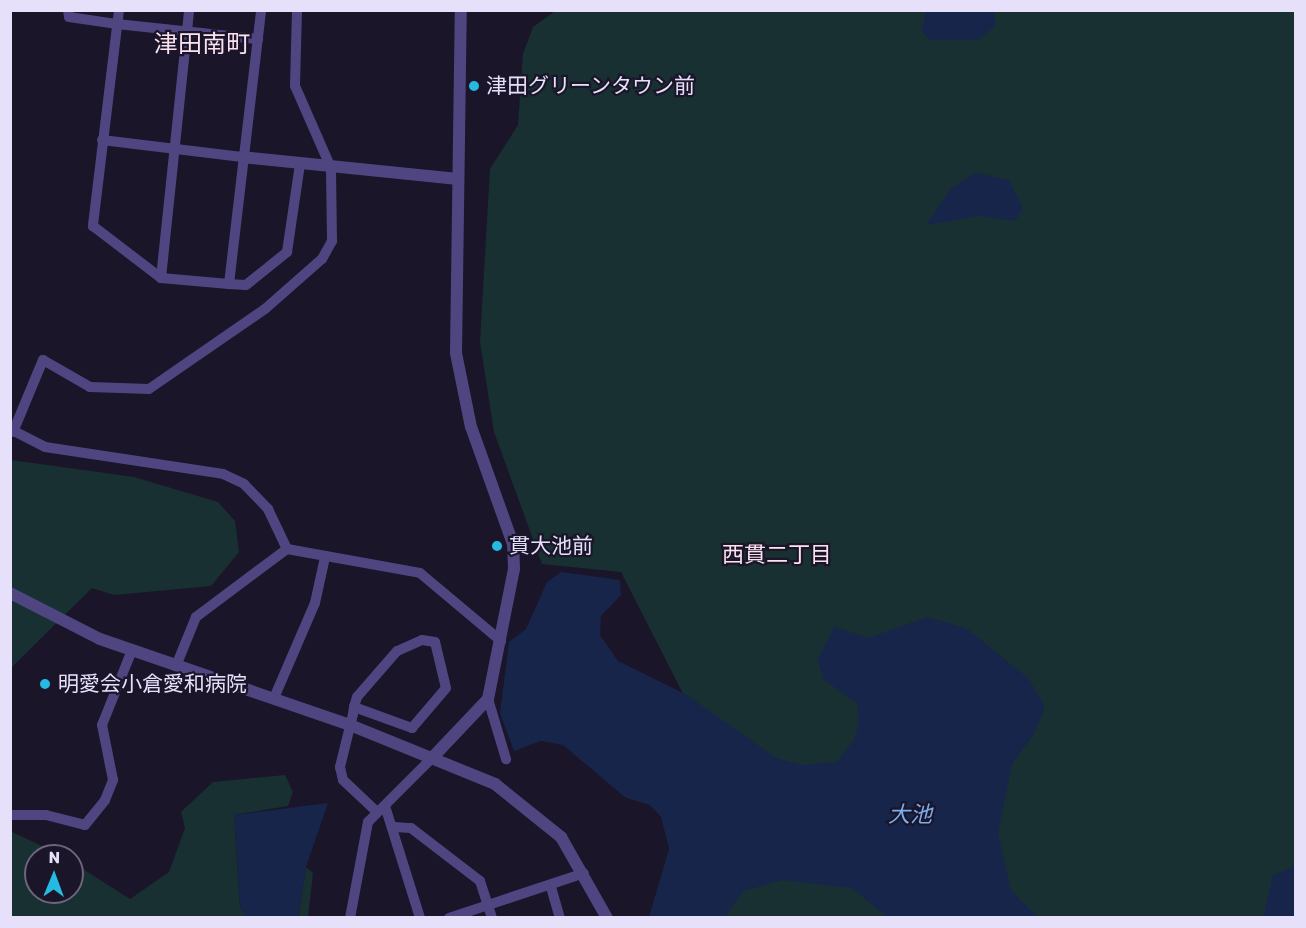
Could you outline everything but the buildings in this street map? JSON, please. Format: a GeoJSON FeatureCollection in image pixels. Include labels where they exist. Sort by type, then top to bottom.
{"type":"FeatureCollection","features":[{"type":"Feature","properties":{"kind":"street"},"geometry":{"type":"LineString","coordinates":[[69,10],[69,16],[117,24],[258,39]]}},
{"type":"Feature","properties":{"kind":"street"},"geometry":{"type":"LineString","coordinates":[[118,10],[93,226],[161,278],[246,285],[287,252],[300,164]]}},
{"type":"Feature","properties":{"kind":"street"},"geometry":{"type":"LineString","coordinates":[[161,278],[189,10]]}},
{"type":"Feature","properties":{"kind":"street"},"geometry":{"type":"LineString","coordinates":[[229,284],[242,157],[261,10]]}},
{"type":"Feature","properties":{"kind":"street"},"geometry":{"type":"LineString","coordinates":[[287,549],[267,509],[244,484],[223,474],[45,447],[11,435],[43,360],[90,387],[149,389],[265,309],[322,259],[332,241],[331,168],[295,86],[297,10]]}},
{"type":"Feature","properties":{"kind":"street"},"geometry":{"type":"LineString","coordinates":[[461,10],[456,353],[471,427],[513,544],[513,590],[488,699],[506,759]]}},
{"type":"Feature","properties":{"kind":"street"},"geometry":{"type":"LineString","coordinates":[[102,140],[331,168],[458,179]]}},
{"type":"Feature","properties":{"kind":"street"},"geometry":{"type":"LineString","coordinates":[[176,666],[196,617],[287,549],[432,579],[501,641]]}},
{"type":"Feature","properties":{"kind":"street"},"geometry":{"type":"LineString","coordinates":[[274,698],[315,603],[325,557]]}},
{"type":"Feature","properties":{"kind":"street"},"geometry":{"type":"LineString","coordinates":[[10,593],[74,628],[176,666],[350,725],[433,757],[522,801],[561,837],[584,873],[607,918]]}},
{"type":"Feature","properties":{"kind":"street"},"geometry":{"type":"LineString","coordinates":[[354,707],[412,728],[446,688],[435,642],[422,640],[397,651],[354,707],[340,767],[343,780],[381,809],[395,827],[420,918]]}},
{"type":"Feature","properties":{"kind":"street"},"geometry":{"type":"LineString","coordinates":[[10,815],[46,815],[85,825],[105,800],[113,780],[102,725],[132,650]]}},
{"type":"Feature","properties":{"kind":"street"},"geometry":{"type":"LineString","coordinates":[[350,918],[359,852],[381,809],[488,699]]}},
{"type":"Feature","properties":{"kind":"street"},"geometry":{"type":"LineString","coordinates":[[395,827],[411,828],[480,881],[492,918]]}},
{"type":"Feature","properties":{"kind":"street"},"geometry":{"type":"LineString","coordinates":[[449,918],[551,887],[584,873]]}},
{"type":"Feature","properties":{"kind":"street"},"geometry":{"type":"LineString","coordinates":[[551,887],[560,918]]}},
{"type":"Feature","properties":{"kind":"green space"},"geometry":{"type":"Polygon","coordinates":[[[555,11],[1295,11],[1295,917],[714,917],[750,825],[621,572],[542,564],[494,432],[480,342],[490,169],[518,125],[523,54],[533,27],[555,11]]]}},
{"type":"Feature","properties":{"kind":"green space"},"geometry":{"type":"Polygon","coordinates":[[[11,460],[134,477],[218,502],[235,521],[239,552],[211,586],[114,595],[92,588],[11,668],[11,460]]]}},
{"type":"Feature","properties":{"kind":"green space"},"geometry":{"type":"Polygon","coordinates":[[[285,775],[293,792],[288,806],[234,815],[240,907],[246,917],[11,917],[10,831],[38,844],[24,844],[24,904],[84,904],[84,870],[130,899],[169,872],[185,828],[181,812],[213,782],[285,775]]]}},
{"type":"Feature","properties":{"kind":"green space"},"geometry":{"type":"Polygon","coordinates":[[[306,867],[313,873],[308,917],[298,918],[306,867]]]}},
{"type":"Feature","properties":{"kind":"water"},"geometry":{"type":"Polygon","coordinates":[[[926,11],[994,11],[995,26],[978,40],[930,40],[922,31],[926,11]]]}},
{"type":"Feature","properties":{"kind":"water"},"geometry":{"type":"Polygon","coordinates":[[[976,173],[1009,180],[1023,208],[1015,221],[979,216],[926,225],[952,187],[976,173]]]}},
{"type":"Feature","properties":{"kind":"water","name":"大池"},"geometry":{"type":"Polygon","coordinates":[[[561,572],[620,580],[621,595],[601,616],[600,635],[618,661],[687,695],[776,758],[802,765],[837,762],[854,740],[859,723],[857,703],[823,679],[818,659],[834,627],[869,638],[927,617],[966,628],[1029,679],[1045,707],[1034,734],[1012,764],[998,833],[1011,890],[1038,917],[887,917],[852,888],[782,880],[743,891],[725,917],[649,917],[669,849],[661,817],[650,805],[626,798],[563,745],[541,741],[514,751],[500,713],[509,642],[526,629],[547,582],[561,572]]]}},
{"type":"Feature","properties":{"kind":"water"},"geometry":{"type":"Polygon","coordinates":[[[328,803],[306,867],[298,917],[246,917],[240,907],[234,815],[328,803]]]}},
{"type":"Feature","properties":{"kind":"water"},"geometry":{"type":"Polygon","coordinates":[[[1295,866],[1295,917],[1263,917],[1273,875],[1295,866]]]}},
{"type":"Feature","properties":{"kind":"place","name":"津田グリーンタウン前"},"geometry":{"type":"Point","coordinates":[474,86]}},
{"type":"Feature","properties":{"kind":"place","name":"貫大池前"},"geometry":{"type":"Point","coordinates":[497,546]}},
{"type":"Feature","properties":{"kind":"place","name":"明愛会小倉愛和病院"},"geometry":{"type":"Point","coordinates":[45,684]}},
{"type":"Feature","properties":{"kind":"district","name":"津田南町"},"geometry":{"type":"Point","coordinates":[202,45]}},
{"type":"Feature","properties":{"kind":"district","name":"西貫二丁目"},"geometry":{"type":"Point","coordinates":[777,555]}}]}
